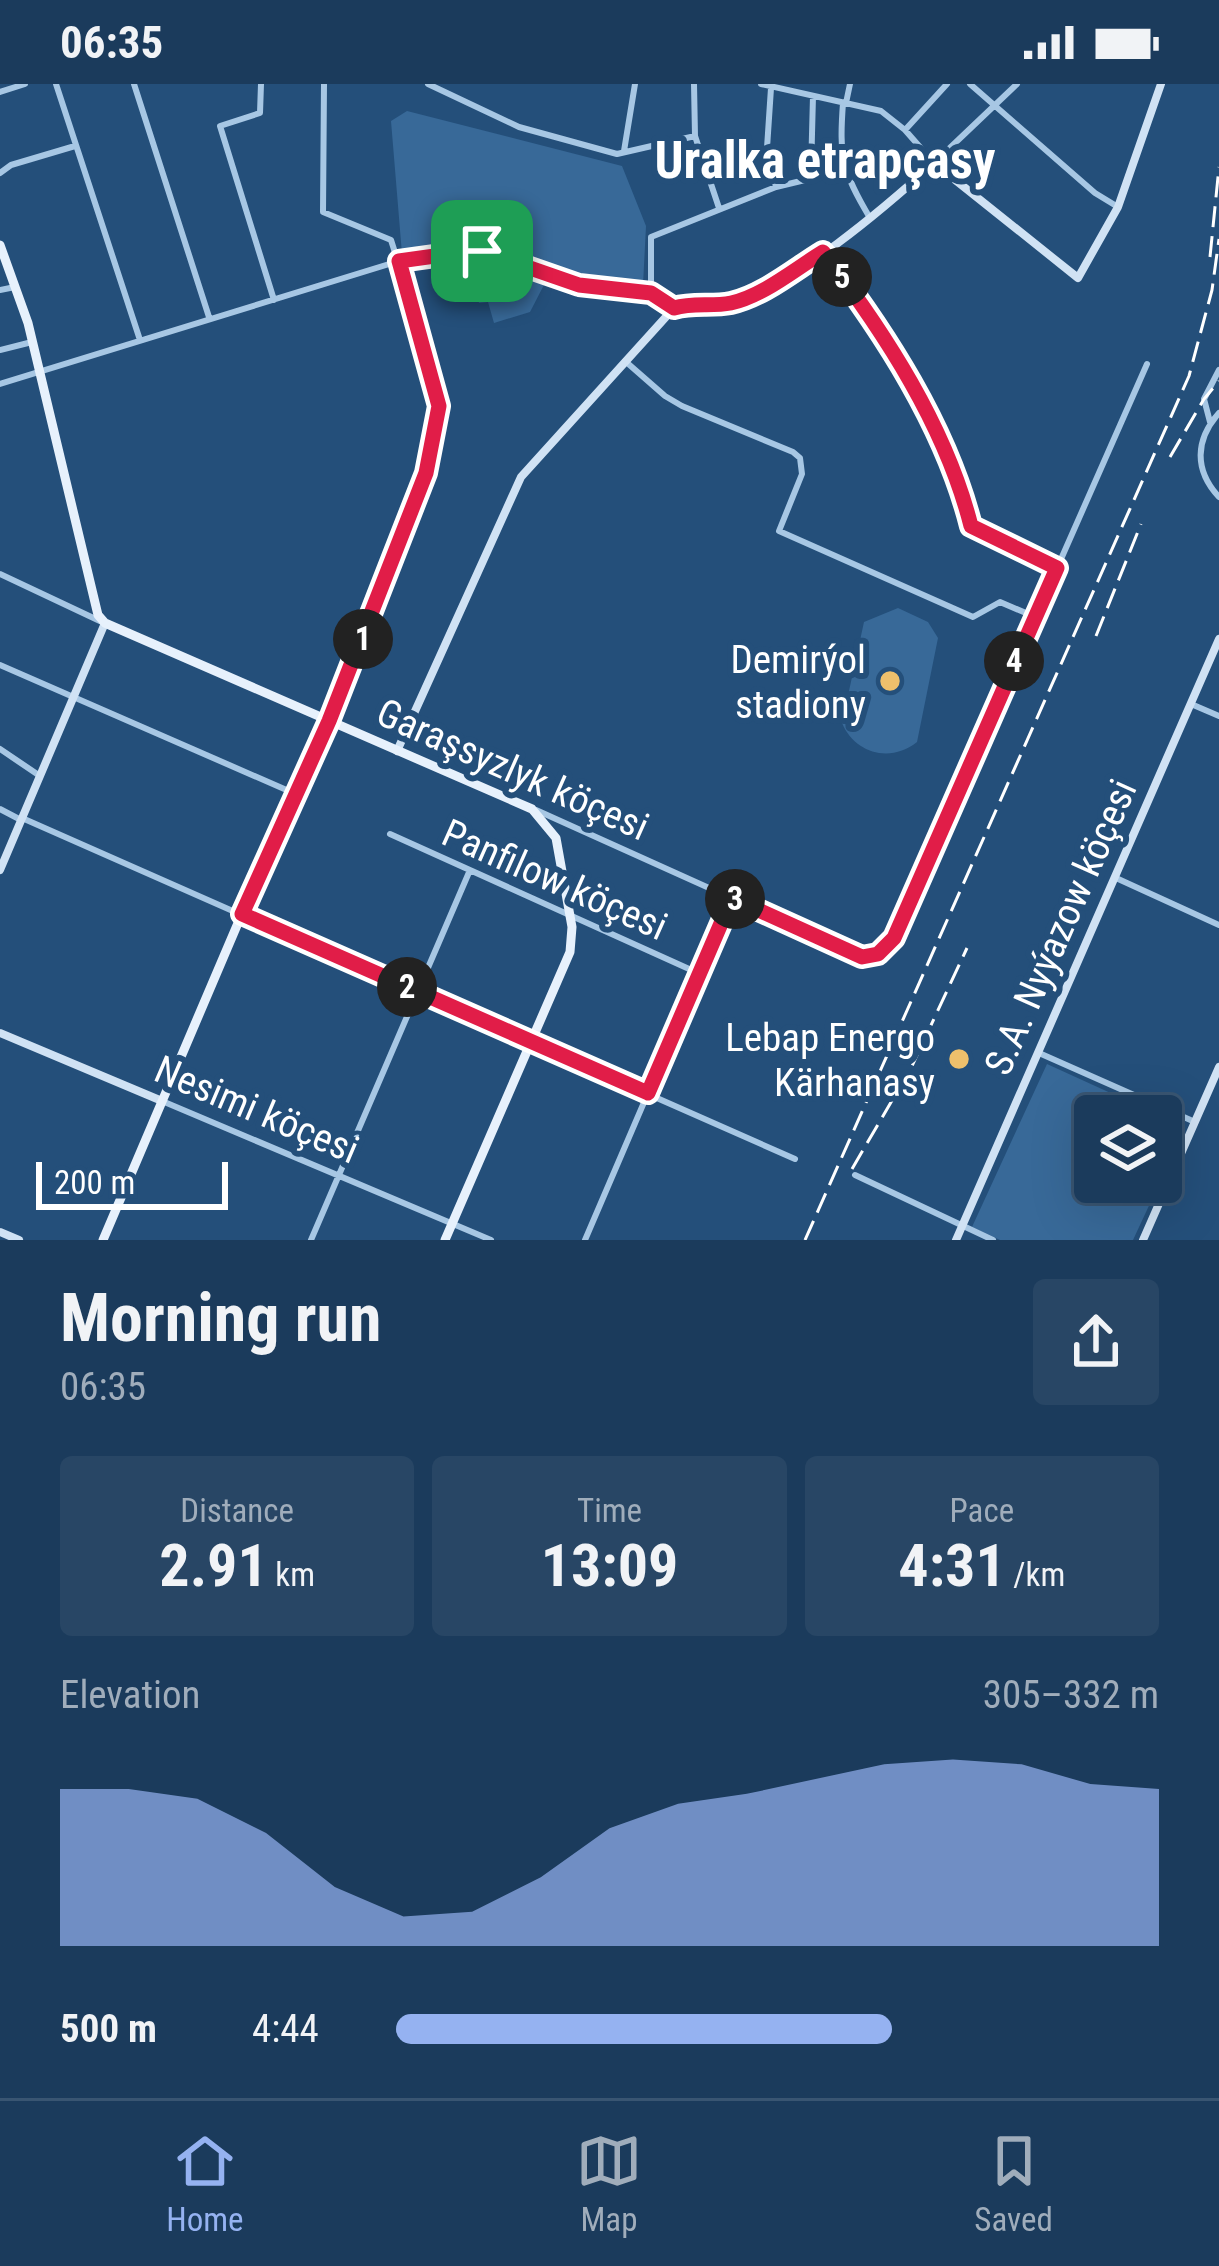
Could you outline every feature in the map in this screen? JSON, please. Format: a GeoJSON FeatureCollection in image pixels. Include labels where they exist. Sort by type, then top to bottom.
{"type":"FeatureCollection","features":[{"type":"Feature","properties":{"kind":"main road"},"geometry":{"type":"LineString","coordinates":[[0,244],[32,342],[98,616],[105,623]]}},
{"type":"Feature","properties":{"kind":"main road","name":"Garaşsyzlyk köçesi"},"geometry":{"type":"LineString","coordinates":[[105,623],[532,809]]}},
{"type":"Feature","properties":{"kind":"main road"},"geometry":{"type":"LineString","coordinates":[[103,1240],[329,721]]}},
{"type":"Feature","properties":{"kind":"main road"},"geometry":{"type":"LineString","coordinates":[[445,1240],[570,952],[572,938],[556,838],[532,809]]}},
{"type":"Feature","properties":{"kind":"street"},"geometry":{"type":"LineString","coordinates":[[0,92],[25,84]]}},
{"type":"Feature","properties":{"kind":"street"},"geometry":{"type":"LineString","coordinates":[[56,84],[140,339]]}},
{"type":"Feature","properties":{"kind":"street"},"geometry":{"type":"LineString","coordinates":[[134,84],[209,317]]}},
{"type":"Feature","properties":{"kind":"street"},"geometry":{"type":"LineString","coordinates":[[261,84],[260,113],[220,126],[274,299]]}},
{"type":"Feature","properties":{"kind":"street"},"geometry":{"type":"LineString","coordinates":[[324,84],[323,212],[391,239],[439,406],[426,473],[329,721]]}},
{"type":"Feature","properties":{"kind":"street"},"geometry":{"type":"LineString","coordinates":[[428,84],[519,127],[617,154],[695,136]]}},
{"type":"Feature","properties":{"kind":"street"},"geometry":{"type":"LineString","coordinates":[[623,153],[635,84]]}},
{"type":"Feature","properties":{"kind":"street"},"geometry":{"type":"LineString","coordinates":[[694,84],[695,136],[720,209]]}},
{"type":"Feature","properties":{"kind":"street"},"geometry":{"type":"LineString","coordinates":[[761,84],[880,111],[905,130],[934,164],[1078,278],[1118,207],[1161,84]]}},
{"type":"Feature","properties":{"kind":"street"},"geometry":{"type":"LineString","coordinates":[[651,293],[651,237],[806,180],[811,172],[818,84]]}},
{"type":"Feature","properties":{"kind":"street"},"geometry":{"type":"LineString","coordinates":[[850,84],[839,152],[852,188],[871,219]]}},
{"type":"Feature","properties":{"kind":"street"},"geometry":{"type":"LineString","coordinates":[[905,130],[947,84]]}},
{"type":"Feature","properties":{"kind":"street"},"geometry":{"type":"LineString","coordinates":[[970,84],[1095,194],[1118,207]]}},
{"type":"Feature","properties":{"kind":"street"},"geometry":{"type":"LineString","coordinates":[[397,751],[521,477],[674,308],[693,302],[730,303],[823,252],[871,219],[1017,84]]}},
{"type":"Feature","properties":{"kind":"street"},"geometry":{"type":"LineString","coordinates":[[771,85],[767,148],[776,188]]}},
{"type":"Feature","properties":{"kind":"street"},"geometry":{"type":"LineString","coordinates":[[0,173],[11,165],[76,145]]}},
{"type":"Feature","properties":{"kind":"street"},"geometry":{"type":"LineString","coordinates":[[0,384],[399,261],[478,250],[579,285],[651,293],[674,308]]}},
{"type":"Feature","properties":{"kind":"street"},"geometry":{"type":"LineString","coordinates":[[823,252],[866,308],[901,367],[961,485],[971,526],[1057,568]]}},
{"type":"Feature","properties":{"kind":"street"},"geometry":{"type":"LineString","coordinates":[[0,290],[15,287]]}},
{"type":"Feature","properties":{"kind":"street"},"geometry":{"type":"LineString","coordinates":[[0,350],[32,342]]}},
{"type":"Feature","properties":{"kind":"street"},"geometry":{"type":"LineString","coordinates":[[626,361],[665,397],[800,458],[802,474],[779,531],[973,617],[1000,602],[1034,616],[1147,364]]}},
{"type":"Feature","properties":{"kind":"street"},"geometry":{"type":"LineString","coordinates":[[1210,422],[1204,399],[1219,370]]}},
{"type":"Feature","properties":{"kind":"street"},"geometry":{"type":"LineString","coordinates":[[1219,412],[1199,445],[1199,463],[1219,497]]}},
{"type":"Feature","properties":{"kind":"street"},"geometry":{"type":"LineString","coordinates":[[0,574],[105,623],[0,870]]}},
{"type":"Feature","properties":{"kind":"street","name":"Garaşsyzlyk köçesi"},"geometry":{"type":"LineString","coordinates":[[532,809],[862,957],[878,954],[894,938],[1034,616]]}},
{"type":"Feature","properties":{"kind":"street","name":"S.A. Nyýazow köçesi"},"geometry":{"type":"LineString","coordinates":[[956,1240],[1219,638]]}},
{"type":"Feature","properties":{"kind":"street"},"geometry":{"type":"LineString","coordinates":[[0,665],[298,795]]}},
{"type":"Feature","properties":{"kind":"street"},"geometry":{"type":"LineString","coordinates":[[1191,704],[1219,716]]}},
{"type":"Feature","properties":{"kind":"street"},"geometry":{"type":"LineString","coordinates":[[0,749],[40,776]]}},
{"type":"Feature","properties":{"kind":"street"},"geometry":{"type":"LineString","coordinates":[[0,809],[795,1159]]}},
{"type":"Feature","properties":{"kind":"street","name":"Panfilow köçesi"},"geometry":{"type":"LineString","coordinates":[[390,834],[699,973]]}},
{"type":"Feature","properties":{"kind":"street"},"geometry":{"type":"LineString","coordinates":[[311,1240],[470,870]]}},
{"type":"Feature","properties":{"kind":"street"},"geometry":{"type":"LineString","coordinates":[[1116,878],[1219,925]]}},
{"type":"Feature","properties":{"kind":"street"},"geometry":{"type":"LineString","coordinates":[[585,1240],[732,898]]}},
{"type":"Feature","properties":{"kind":"street","name":"Nesimi köçesi"},"geometry":{"type":"LineString","coordinates":[[0,1034],[491,1240]]}},
{"type":"Feature","properties":{"kind":"street"},"geometry":{"type":"LineString","coordinates":[[1038,1053],[1195,1122]]}},
{"type":"Feature","properties":{"kind":"street"},"geometry":{"type":"LineString","coordinates":[[1143,1240],[1219,1067]]}},
{"type":"Feature","properties":{"kind":"street"},"geometry":{"type":"LineString","coordinates":[[855,1175],[993,1240]]}},
{"type":"Feature","properties":{"kind":"street"},"geometry":{"type":"LineString","coordinates":[[0,1232],[19,1240]]}},
{"type":"Feature","properties":{"kind":"shaded area"},"geometry":{"type":"Polygon","coordinates":[[[407,111],[622,166],[646,226],[643,285],[542,270],[487,245],[402,254],[391,121],[407,111]]]}},
{"type":"Feature","properties":{"kind":"shaded area"},"geometry":{"type":"Polygon","coordinates":[[[466,255],[547,279],[530,312],[494,323],[488,302],[479,303],[466,255]]]}},
{"type":"Feature","properties":{"kind":"shaded area","name":"Demirýol stadiony"},"geometry":{"type":"Polygon","coordinates":[[[898,608],[928,622],[938,638],[917,742],[896,752],[875,752],[856,742],[842,723],[864,622],[898,608]]]}},
{"type":"Feature","properties":{"kind":"shaded area"},"geometry":{"type":"Polygon","coordinates":[[[1047,1064],[1115,1095],[1074,1095],[1074,1203],[1150,1203],[1133,1240],[1000,1240],[972,1227],[1047,1064]]]}},
{"type":"Feature","properties":{"kind":"railway"},"geometry":{"type":"LineString","coordinates":[[1210,257],[1219,167]]}},
{"type":"Feature","properties":{"kind":"railway"},"geometry":{"type":"LineString","coordinates":[[805,1240],[1189,376],[1212,290],[1219,239]]}},
{"type":"Feature","properties":{"kind":"railway"},"geometry":{"type":"LineString","coordinates":[[1170,457],[1219,381]]}},
{"type":"Feature","properties":{"kind":"railway"},"geometry":{"type":"LineString","coordinates":[[1096,636],[1141,524]]}},
{"type":"Feature","properties":{"kind":"railway"},"geometry":{"type":"LineString","coordinates":[[852,1169],[911,1068],[967,948]]}},
{"type":"Feature","properties":{"kind":"place","name":"Demirýol stadiony"},"geometry":{"type":"Point","coordinates":[890,681]}},
{"type":"Feature","properties":{"kind":"place","name":"Lebap Energo Kärhanasy"},"geometry":{"type":"Point","coordinates":[959,1059]}},
{"type":"Feature","properties":{"kind":"district","name":"Uralka etrapçasy"},"geometry":{"type":"Point","coordinates":[825,160]}},
{"type":"Feature","properties":{"kind":"route"},"geometry":{"type":"LineString","coordinates":[[482,251],[579,285],[651,293],[674,308],[693,302],[730,303],[823,252],[866,308],[901,367],[961,485],[971,526],[1057,568],[894,938],[878,954],[862,957],[732,898],[648,1093],[242,914],[329,721],[426,473],[439,406],[399,261],[482,251]]}}]}
